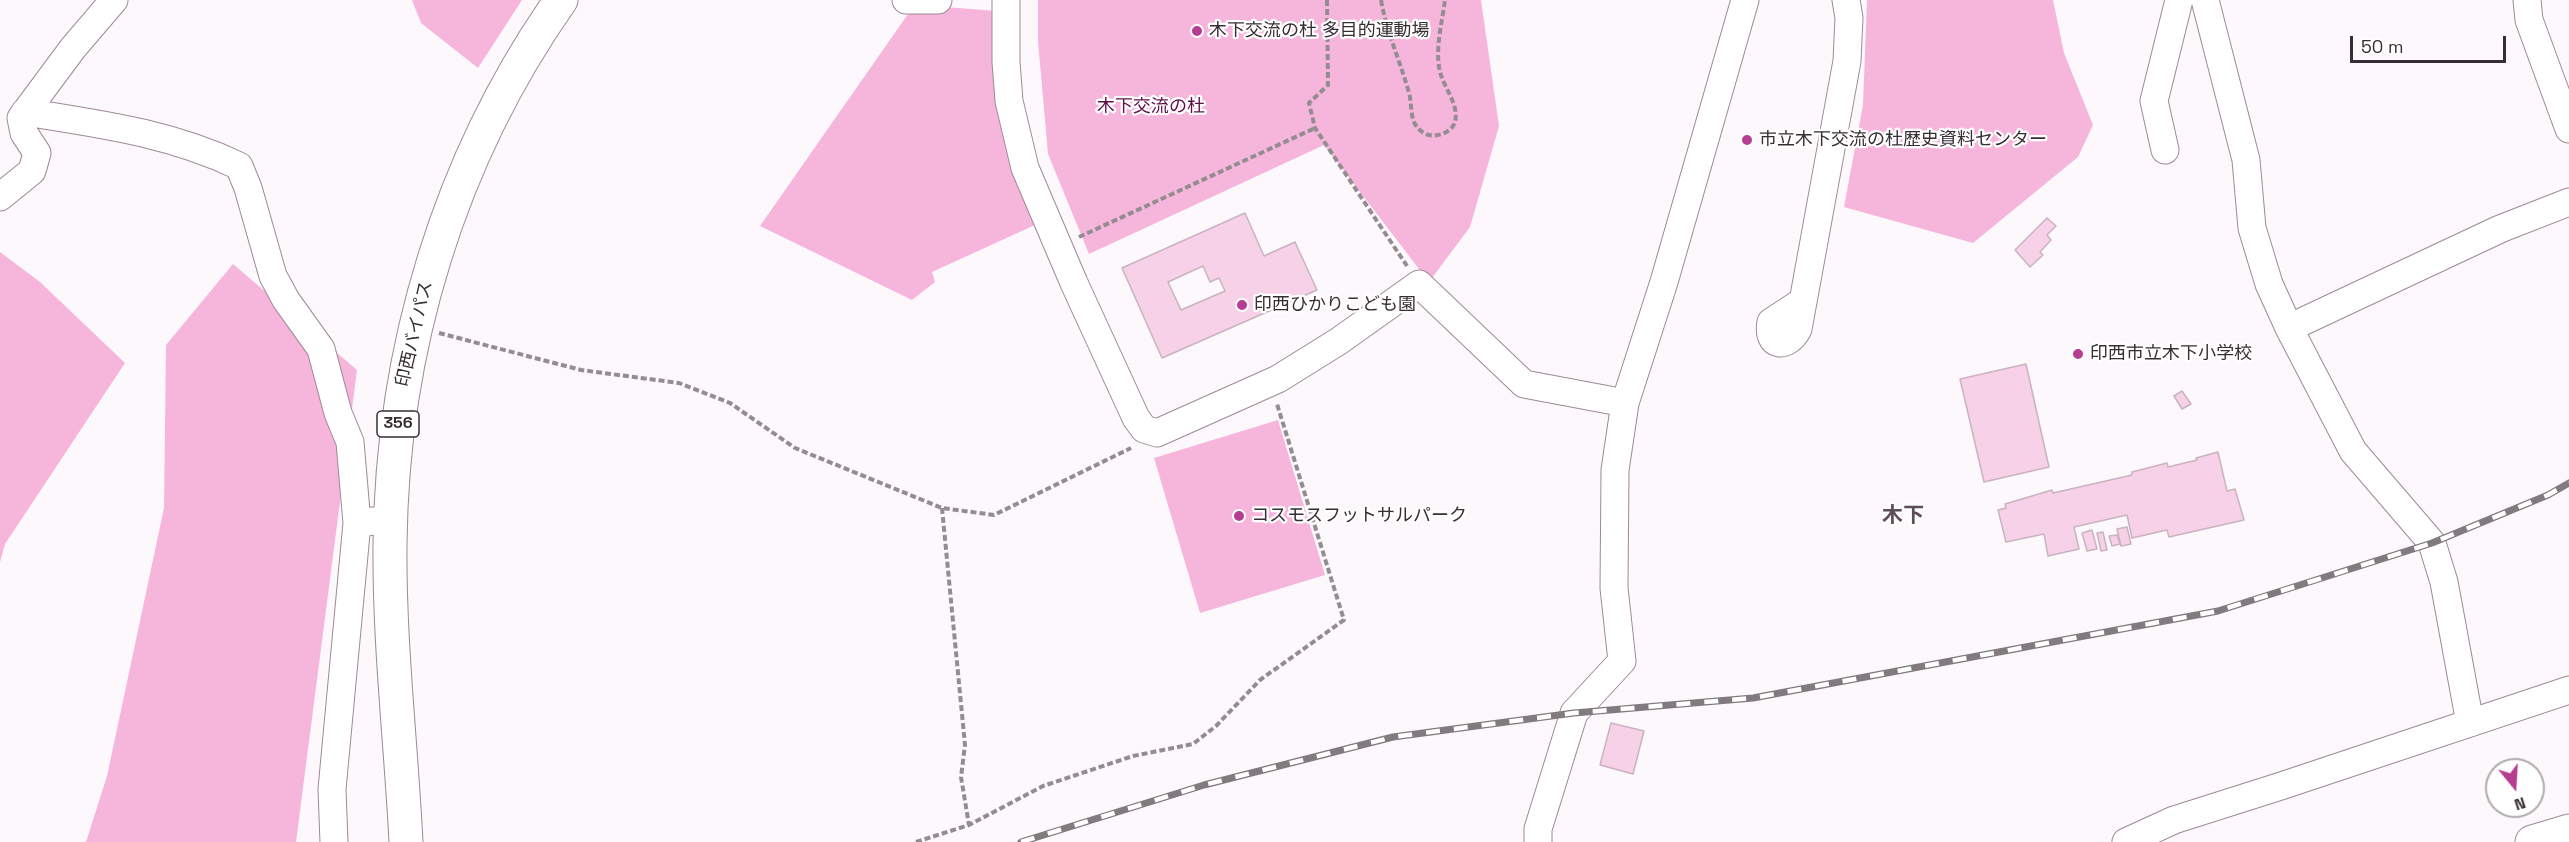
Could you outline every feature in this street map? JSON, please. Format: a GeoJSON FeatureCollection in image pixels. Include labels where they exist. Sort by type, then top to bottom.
{"type":"FeatureCollection","features":[{"type":"Feature","properties":{"kind":"main road","name":"印西バイパス"},"geometry":{"type":"LineString","coordinates":[[406,837],[391,608],[391,520],[397,428],[403,383],[429,271],[447,215],[476,147],[532,41],[561,0]]}},
{"type":"Feature","properties":{"kind":"main road"},"geometry":{"type":"LineString","coordinates":[[2532,842],[2569,831]]}},
{"type":"Feature","properties":{"kind":"street"},"geometry":{"type":"LineString","coordinates":[[0,197],[32,171],[37,153],[24,134],[21,118],[73,48],[114,0]]}},
{"type":"Feature","properties":{"kind":"street"},"geometry":{"type":"LineString","coordinates":[[906,0],[938,0]]}},
{"type":"Feature","properties":{"kind":"street"},"geometry":{"type":"LineString","coordinates":[[1006,0],[1009,101],[1029,177],[1136,418],[1144,429],[1157,433],[1278,379],[1339,341],[1419,284],[1524,384],[1625,403]]}},
{"type":"Feature","properties":{"kind":"street"},"geometry":{"type":"LineString","coordinates":[[1538,842],[1538,829],[1574,713],[1622,661],[1614,588],[1615,471],[1625,403],[1664,282],[1745,0]]}},
{"type":"Feature","properties":{"kind":"street"},"geometry":{"type":"LineString","coordinates":[[1803,301],[1847,61],[1849,18],[1846,0]]}},
{"type":"Feature","properties":{"kind":"street"},"geometry":{"type":"LineString","coordinates":[[2165,150],[2154,101],[2179,0]]}},
{"type":"Feature","properties":{"kind":"street"},"geometry":{"type":"LineString","coordinates":[[2205,0],[2246,160],[2252,228],[2269,284],[2289,328],[2353,451],[2432,543],[2444,582],[2470,723]]}},
{"type":"Feature","properties":{"kind":"street"},"geometry":{"type":"LineString","coordinates":[[2527,0],[2529,20],[2569,129]]}},
{"type":"Feature","properties":{"kind":"street"},"geometry":{"type":"LineString","coordinates":[[25,112],[136,130],[212,153],[239,166],[248,188],[273,276],[286,300],[321,349],[338,413],[350,442],[357,523],[332,789],[334,842]]}},
{"type":"Feature","properties":{"kind":"street"},"geometry":{"type":"LineString","coordinates":[[2289,328],[2490,233],[2569,202]]}},
{"type":"Feature","properties":{"kind":"street"},"geometry":{"type":"LineString","coordinates":[[357,523],[391,520]]}},
{"type":"Feature","properties":{"kind":"street"},"geometry":{"type":"LineString","coordinates":[[2126,842],[2174,820],[2569,690]]}},
{"type":"Feature","properties":{"kind":"path"},"geometry":{"type":"LineString","coordinates":[[1327,0],[1328,85],[1309,103],[1315,128],[1419,284]]}},
{"type":"Feature","properties":{"kind":"path"},"geometry":{"type":"LineString","coordinates":[[1381,0],[1385,27],[1402,68],[1416,125],[1422,133],[1431,136],[1441,135],[1455,123],[1456,112],[1441,75],[1439,59],[1445,0]]}},
{"type":"Feature","properties":{"kind":"path"},"geometry":{"type":"LineString","coordinates":[[1059,247],[1315,128]]}},
{"type":"Feature","properties":{"kind":"path"},"geometry":{"type":"LineString","coordinates":[[416,327],[581,370],[679,383],[730,403],[795,448],[942,508],[994,515],[1127,450],[1150,432]]}},
{"type":"Feature","properties":{"kind":"path"},"geometry":{"type":"LineString","coordinates":[[916,842],[969,825],[1043,786],[1133,756],[1193,744],[1216,726],[1260,681],[1344,620],[1276,399]]}},
{"type":"Feature","properties":{"kind":"path"},"geometry":{"type":"LineString","coordinates":[[942,508],[965,745],[961,777],[969,825]]}},
{"type":"Feature","properties":{"kind":"green space"},"geometry":{"type":"Polygon","coordinates":[[[412,0],[522,0],[478,68],[421,23],[412,0]]]}},
{"type":"Feature","properties":{"kind":"green space","name":"木下交流の杜"},"geometry":{"type":"Polygon","coordinates":[[[1038,0],[1481,0],[1499,126],[1470,227],[1429,282],[1324,145],[1089,254],[1048,154],[1038,41],[1038,0]]]}},
{"type":"Feature","properties":{"kind":"green space"},"geometry":{"type":"Polygon","coordinates":[[[1867,0],[2053,0],[2064,53],[2093,125],[2078,157],[1973,243],[1844,207],[1863,105],[1867,0]]]}},
{"type":"Feature","properties":{"kind":"green space"},"geometry":{"type":"Polygon","coordinates":[[[919,5],[997,11],[1035,225],[932,272],[935,282],[912,300],[760,226],[908,14],[919,5]]]}},
{"type":"Feature","properties":{"kind":"green space"},"geometry":{"type":"Polygon","coordinates":[[[0,252],[40,282],[125,363],[5,544],[0,562],[0,252]]]}},
{"type":"Feature","properties":{"kind":"green space"},"geometry":{"type":"Polygon","coordinates":[[[233,264],[357,370],[296,842],[86,842],[107,776],[164,508],[166,345],[233,264]]]}},
{"type":"Feature","properties":{"kind":"green space","name":"コスモスフットサルパーク"},"geometry":{"type":"Polygon","coordinates":[[[1278,420],[1325,575],[1200,613],[1154,458],[1278,420]]]}},
{"type":"Feature","properties":{"kind":"building"},"geometry":{"type":"Polygon","coordinates":[[[1245,213],[1264,256],[1295,242],[1317,290],[1162,358],[1122,268],[1245,213]],[[1203,266],[1168,282],[1181,310],[1225,291],[1219,278],[1210,282],[1203,266]]]}},
{"type":"Feature","properties":{"kind":"building"},"geometry":{"type":"Polygon","coordinates":[[[2047,218],[2056,226],[2047,235],[2051,240],[2040,252],[2043,255],[2030,267],[2015,250],[2047,218]]]}},
{"type":"Feature","properties":{"kind":"building"},"geometry":{"type":"Polygon","coordinates":[[[2026,364],[2049,467],[1984,482],[1960,379],[2026,364]]]}},
{"type":"Feature","properties":{"kind":"building"},"geometry":{"type":"Polygon","coordinates":[[[2182,391],[2191,404],[2182,409],[2174,396],[2182,391]]]}},
{"type":"Feature","properties":{"kind":"building"},"geometry":{"type":"Polygon","coordinates":[[[2218,452],[2227,491],[2235,489],[2244,520],[2169,537],[2167,530],[2132,538],[2127,515],[2074,527],[2079,549],[2048,556],[2044,534],[2006,542],[1998,510],[2006,508],[2005,504],[2052,490],[2053,493],[2132,475],[2132,472],[2167,463],[2168,467],[2197,460],[2196,458],[2218,452]]]}},
{"type":"Feature","properties":{"kind":"building"},"geometry":{"type":"Polygon","coordinates":[[[2127,527],[2131,544],[2121,546],[2117,529],[2127,527]]]}},
{"type":"Feature","properties":{"kind":"building"},"geometry":{"type":"Polygon","coordinates":[[[2092,530],[2097,549],[2087,551],[2082,533],[2092,530]]]}},
{"type":"Feature","properties":{"kind":"building"},"geometry":{"type":"Polygon","coordinates":[[[2103,532],[2107,550],[2101,551],[2097,533],[2103,532]]]}},
{"type":"Feature","properties":{"kind":"building"},"geometry":{"type":"Polygon","coordinates":[[[2117,535],[2120,544],[2112,546],[2109,536],[2117,535]]]}},
{"type":"Feature","properties":{"kind":"building"},"geometry":{"type":"Polygon","coordinates":[[[1611,723],[1644,731],[1633,774],[1600,765],[1611,723]]]}},
{"type":"Feature","properties":{"kind":"railway"},"geometry":{"type":"LineString","coordinates":[[1021,842],[1204,785],[1393,737],[1574,713],[1753,698],[2218,611],[2432,543],[2548,495],[2569,483]]}},
{"type":"Feature","properties":{"kind":"place","name":"木下交流の杜 多目的運動場"},"geometry":{"type":"Point","coordinates":[1197,31]}},
{"type":"Feature","properties":{"kind":"place","name":"市立木下交流の杜歴史資料センター"},"geometry":{"type":"Point","coordinates":[1747,140]}},
{"type":"Feature","properties":{"kind":"place","name":"印西ひかりこども園"},"geometry":{"type":"Point","coordinates":[1242,305]}},
{"type":"Feature","properties":{"kind":"place","name":"印西市立木下小学校"},"geometry":{"type":"Point","coordinates":[2078,354]}},
{"type":"Feature","properties":{"kind":"place","name":"コスモスフットサルパーク"},"geometry":{"type":"Point","coordinates":[1239,516]}},
{"type":"Feature","properties":{"kind":"district","name":"木下"},"geometry":{"type":"Point","coordinates":[1903,516]}}]}
